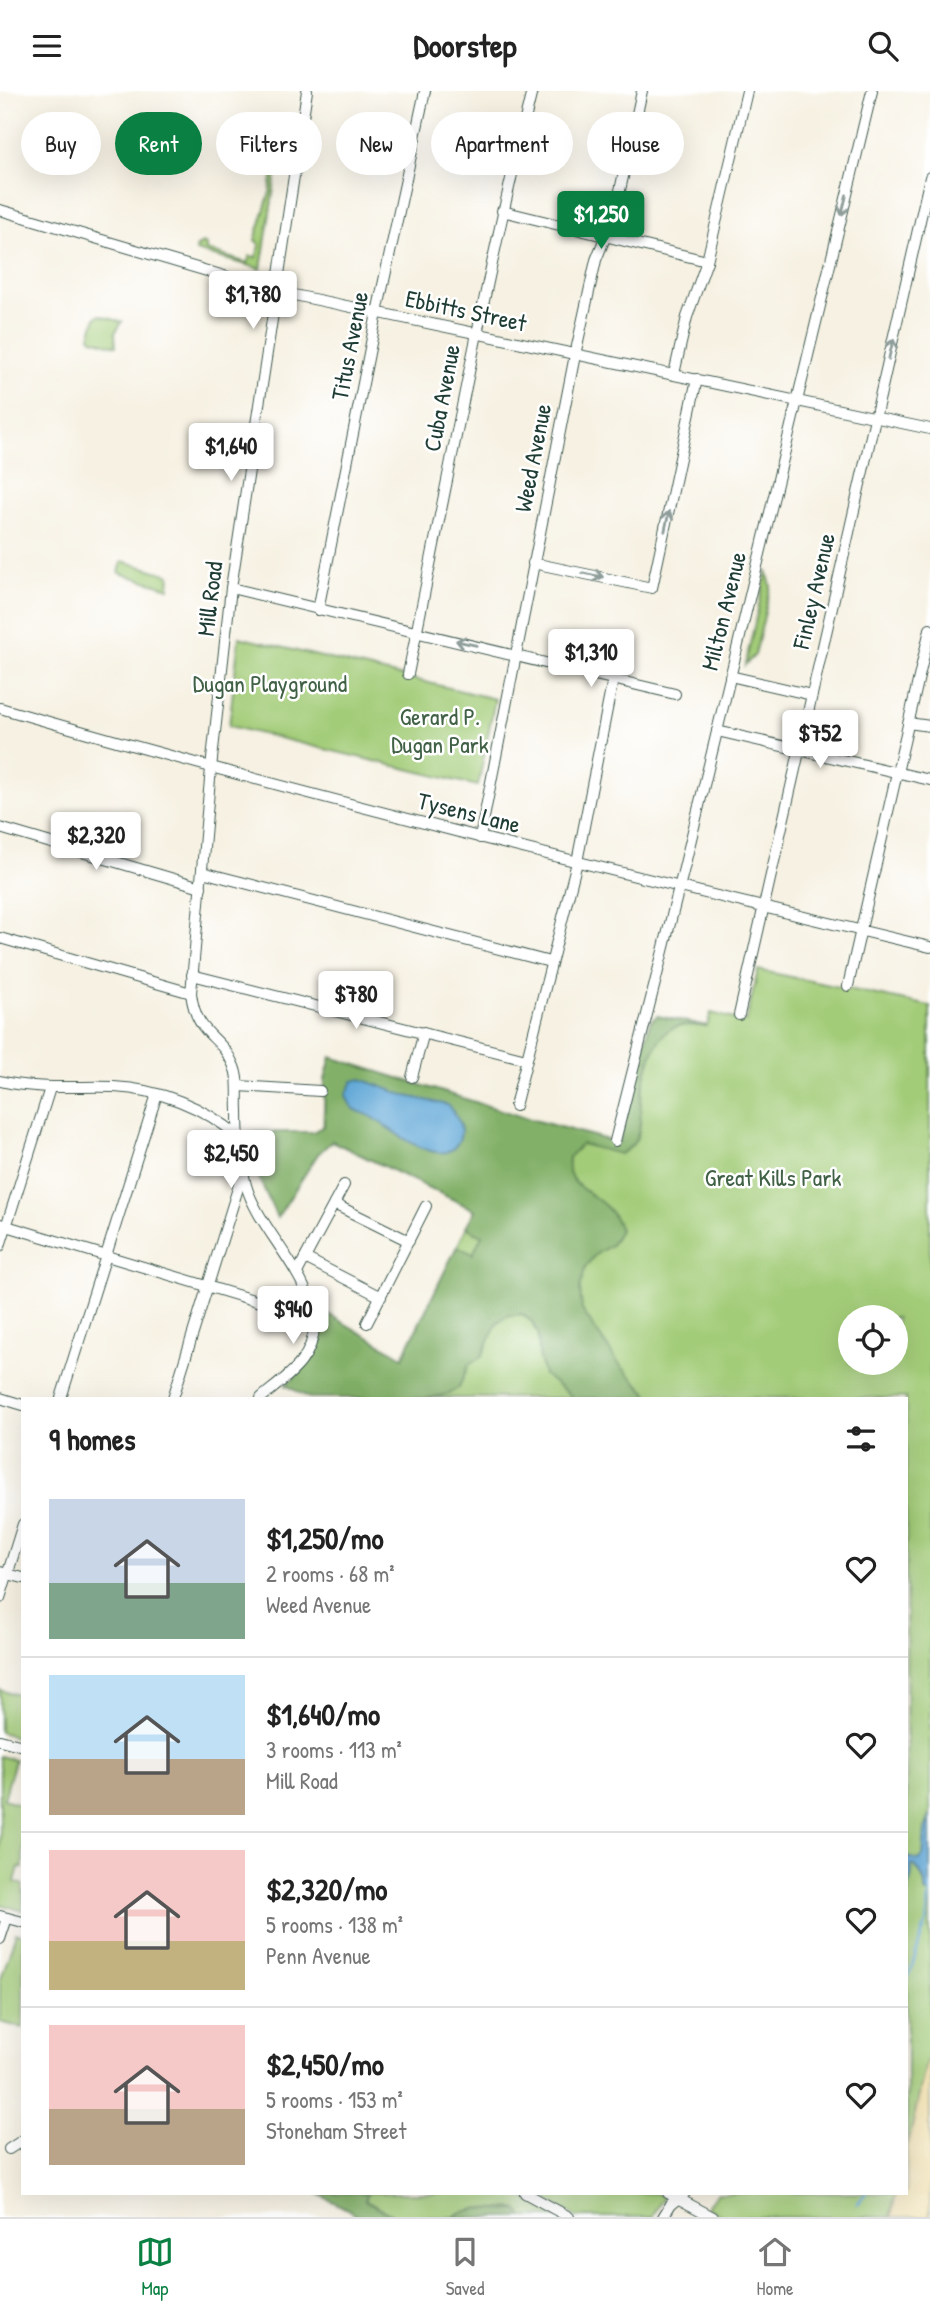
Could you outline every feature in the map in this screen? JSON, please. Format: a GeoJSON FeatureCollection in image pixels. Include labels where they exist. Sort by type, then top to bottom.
{"type":"FeatureCollection","features":[{"type":"Feature","properties":{"kind":"street","name":"Mill Road"},"geometry":{"type":"LineString","coordinates":[[262,1397],[293,1371],[306,1354],[313,1335],[313,1318],[309,1299],[297,1273],[252,1202],[243,1171],[238,1136],[238,1086],[232,1061],[202,1027],[192,1004],[191,993],[211,768],[231,588],[307,91]]}},
{"type":"Feature","properties":{"kind":"street","name":"Titus Avenue"},"geometry":{"type":"LineString","coordinates":[[318,610],[377,313],[425,91]]}},
{"type":"Feature","properties":{"kind":"street","name":"Cuba Avenue"},"geometry":{"type":"LineString","coordinates":[[408,674],[502,211],[532,91]]}},
{"type":"Feature","properties":{"kind":"street","name":"Weed Avenue"},"geometry":{"type":"LineString","coordinates":[[480,838],[514,654],[575,355],[596,260],[615,213],[642,91]]}},
{"type":"Feature","properties":{"kind":"street"},"geometry":{"type":"LineString","coordinates":[[674,374],[687,317],[707,261],[747,91]]}},
{"type":"Feature","properties":{"kind":"street","name":"Milton Avenue"},"geometry":{"type":"LineString","coordinates":[[615,1141],[872,91]]}},
{"type":"Feature","properties":{"kind":"street","name":"Finley Avenue"},"geometry":{"type":"LineString","coordinates":[[739,1015],[930,177]]}},
{"type":"Feature","properties":{"kind":"street","name":"Ebbitts Street"},"geometry":{"type":"LineString","coordinates":[[0,210],[275,291],[930,429]]}},
{"type":"Feature","properties":{"kind":"street"},"geometry":{"type":"LineString","coordinates":[[502,211],[707,261]]}},
{"type":"Feature","properties":{"kind":"street"},"geometry":{"type":"LineString","coordinates":[[533,563],[652,588],[697,379]]}},
{"type":"Feature","properties":{"kind":"street"},"geometry":{"type":"LineString","coordinates":[[231,588],[675,694]]}},
{"type":"Feature","properties":{"kind":"street"},"geometry":{"type":"LineString","coordinates":[[848,986],[929,634]]}},
{"type":"Feature","properties":{"kind":"street"},"geometry":{"type":"LineString","coordinates":[[730,676],[812,695]]}},
{"type":"Feature","properties":{"kind":"street"},"geometry":{"type":"LineString","coordinates":[[515,1105],[576,862],[613,679]]}},
{"type":"Feature","properties":{"kind":"street","name":"Tysens Lane"},"geometry":{"type":"LineString","coordinates":[[0,708],[211,768],[480,838],[930,947]]}},
{"type":"Feature","properties":{"kind":"street"},"geometry":{"type":"LineString","coordinates":[[908,723],[930,726]]}},
{"type":"Feature","properties":{"kind":"street"},"geometry":{"type":"LineString","coordinates":[[717,731],[930,780]]}},
{"type":"Feature","properties":{"kind":"street"},"geometry":{"type":"LineString","coordinates":[[0,828],[201,887]]}},
{"type":"Feature","properties":{"kind":"street"},"geometry":{"type":"LineString","coordinates":[[202,872],[550,962]]}},
{"type":"Feature","properties":{"kind":"street"},"geometry":{"type":"LineString","coordinates":[[0,938],[191,993]]}},
{"type":"Feature","properties":{"kind":"street"},"geometry":{"type":"LineString","coordinates":[[192,975],[526,1059]]}},
{"type":"Feature","properties":{"kind":"street"},"geometry":{"type":"LineString","coordinates":[[412,1077],[424,1032]]}},
{"type":"Feature","properties":{"kind":"street"},"geometry":{"type":"LineString","coordinates":[[0,1081],[50,1088],[116,1087],[157,1094],[203,1111],[238,1136]]}},
{"type":"Feature","properties":{"kind":"street"},"geometry":{"type":"LineString","coordinates":[[238,1086],[320,1091]]}},
{"type":"Feature","properties":{"kind":"street"},"geometry":{"type":"LineString","coordinates":[[0,1246],[3,1225],[50,1088]]}},
{"type":"Feature","properties":{"kind":"street"},"geometry":{"type":"LineString","coordinates":[[61,1397],[157,1094]]}},
{"type":"Feature","properties":{"kind":"street"},"geometry":{"type":"LineString","coordinates":[[173,1397],[243,1171]]}},
{"type":"Feature","properties":{"kind":"street"},"geometry":{"type":"LineString","coordinates":[[297,1273],[344,1185]]}},
{"type":"Feature","properties":{"kind":"street"},"geometry":{"type":"LineString","coordinates":[[334,1204],[409,1241]]}},
{"type":"Feature","properties":{"kind":"street"},"geometry":{"type":"LineString","coordinates":[[368,1323],[426,1206]]}},
{"type":"Feature","properties":{"kind":"street"},"geometry":{"type":"LineString","coordinates":[[3,1225],[313,1318]]}},
{"type":"Feature","properties":{"kind":"street"},"geometry":{"type":"LineString","coordinates":[[305,1258],[381,1297]]}},
{"type":"Feature","properties":{"kind":"street"},"geometry":{"type":"LineString","coordinates":[[0,1398],[21,1404]]}},
{"type":"Feature","properties":{"kind":"street"},"geometry":{"type":"LineString","coordinates":[[0,1598],[4,1573],[21,1529]]}},
{"type":"Feature","properties":{"kind":"street"},"geometry":{"type":"LineString","coordinates":[[4,1573],[21,1578]]}},
{"type":"Feature","properties":{"kind":"street"},"geometry":{"type":"LineString","coordinates":[[0,1740],[21,1745]]}},
{"type":"Feature","properties":{"kind":"street"},"geometry":{"type":"LineString","coordinates":[[0,1939],[3,1917],[21,1922]]}},
{"type":"Feature","properties":{"kind":"street"},"geometry":{"type":"LineString","coordinates":[[9,2149],[21,2141]]}},
{"type":"Feature","properties":{"kind":"street"},"geometry":{"type":"LineString","coordinates":[[529,2195],[569,2217]]}},
{"type":"Feature","properties":{"kind":"street"},"geometry":{"type":"LineString","coordinates":[[663,2217],[677,2195],[713,2217]]}},
{"type":"Feature","properties":{"kind":"green space"},"geometry":{"type":"Polygon","coordinates":[[[272,175],[276,175],[261,269],[196,251],[197,246],[203,243],[206,250],[247,263],[250,256],[256,257],[260,245],[255,240],[270,192],[272,175]]]}},
{"type":"Feature","properties":{"kind":"green space"},"geometry":{"type":"Polygon","coordinates":[[[99,315],[122,322],[115,333],[116,346],[90,336],[99,315]]]}},
{"type":"Feature","properties":{"kind":"green space"},"geometry":{"type":"Polygon","coordinates":[[[122,561],[170,575],[169,588],[119,573],[122,561]]]}},
{"type":"Feature","properties":{"kind":"green space"},"geometry":{"type":"Polygon","coordinates":[[[767,571],[771,586],[755,655],[745,665],[767,571]]]}},
{"type":"Feature","properties":{"kind":"green space","name":"Gerard P. Dugan Park"},"geometry":{"type":"Polygon","coordinates":[[[239,637],[495,699],[478,786],[229,726],[239,637]]]}},
{"type":"Feature","properties":{"kind":"green space","name":"Great Kills Park"},"geometry":{"type":"Polygon","coordinates":[[[758,970],[930,1006],[930,2045],[908,2145],[908,1397],[307,1397],[286,1385],[303,1368],[313,1352],[319,1309],[403,1357],[475,1210],[323,1137],[325,1080],[331,1057],[526,1118],[619,1143],[657,1016],[707,1026],[711,1013],[746,1022],[758,970]]]}},
{"type":"Feature","properties":{"kind":"green space"},"geometry":{"type":"Polygon","coordinates":[[[657,1016],[707,1026],[678,1026],[663,1035],[649,1062],[641,1101],[639,1130],[631,1146],[620,1154],[581,1144],[569,1157],[569,1172],[579,1186],[609,1210],[620,1230],[611,1245],[595,1255],[585,1268],[580,1288],[582,1310],[619,1364],[651,1397],[573,1397],[544,1375],[539,1355],[538,1333],[532,1322],[522,1314],[506,1316],[497,1323],[482,1356],[469,1365],[459,1387],[449,1394],[434,1397],[307,1397],[286,1385],[303,1368],[313,1352],[319,1309],[403,1357],[457,1246],[473,1254],[482,1235],[466,1227],[475,1210],[332,1141],[318,1154],[277,1218],[255,1169],[249,1132],[313,1132],[324,1126],[325,1080],[331,1057],[526,1118],[619,1143],[650,1022],[657,1016]]]}},
{"type":"Feature","properties":{"kind":"green space"},"geometry":{"type":"Polygon","coordinates":[[[0,1690],[21,1695],[21,1738],[0,1732],[0,1690]]]}},
{"type":"Feature","properties":{"kind":"green space"},"geometry":{"type":"Polygon","coordinates":[[[0,1756],[15,1760],[4,1799],[21,1805],[21,1868],[15,1882],[21,1884],[21,1910],[0,1904],[0,1756]]]}},
{"type":"Feature","properties":{"kind":"green space"},"geometry":{"type":"Polygon","coordinates":[[[16,1933],[21,1934],[21,2027],[0,2022],[0,1982],[16,1933]]]}},
{"type":"Feature","properties":{"kind":"green space"},"geometry":{"type":"Polygon","coordinates":[[[321,2195],[367,2195],[365,2200],[397,2217],[362,2217],[321,2195]]]}},
{"type":"Feature","properties":{"kind":"green space"},"geometry":{"type":"Polygon","coordinates":[[[367,2195],[520,2195],[560,2217],[523,2217],[518,2210],[510,2208],[459,2213],[454,2217],[397,2217],[364,2199],[367,2195]]]}},
{"type":"Feature","properties":{"kind":"green space"},"geometry":{"type":"Polygon","coordinates":[[[538,2195],[664,2197],[652,2217],[576,2217],[538,2195]]]}},
{"type":"Feature","properties":{"kind":"green space"},"geometry":{"type":"Polygon","coordinates":[[[716,2195],[896,2195],[890,2217],[724,2217],[706,2207],[716,2195]]]}},
{"type":"Feature","properties":{"kind":"green space"},"geometry":{"type":"Polygon","coordinates":[[[480,2208],[518,2210],[523,2217],[454,2217],[459,2213],[480,2208]]]}},
{"type":"Feature","properties":{"kind":"sand"},"geometry":{"type":"Polygon","coordinates":[[[930,2045],[930,2217],[891,2217],[896,2195],[908,2195],[908,2145],[930,2045]]]}},
{"type":"Feature","properties":{"kind":"water"},"geometry":{"type":"Polygon","coordinates":[[[361,1079],[407,1096],[448,1105],[460,1126],[459,1140],[452,1149],[430,1151],[357,1111],[351,1106],[346,1095],[353,1081],[361,1079]]]}},
{"type":"Feature","properties":{"kind":"water"},"geometry":{"type":"Polygon","coordinates":[[[930,1816],[930,1894],[925,1892],[924,1881],[915,1866],[911,1866],[908,1893],[908,1857],[919,1860],[923,1856],[925,1829],[930,1816]]]}},
{"type":"Feature","properties":{"kind":"waterway"},"geometry":{"type":"LineString","coordinates":[[908,1978],[926,1923],[930,1887]]}},
{"type":"Feature","properties":{"kind":"waterway"},"geometry":{"type":"LineString","coordinates":[[857,2204],[864,2195]]}},
{"type":"Feature","properties":{"kind":"park label","name":"Dugan Playground"},"geometry":{"type":"Point","coordinates":[270,684]}}]}
